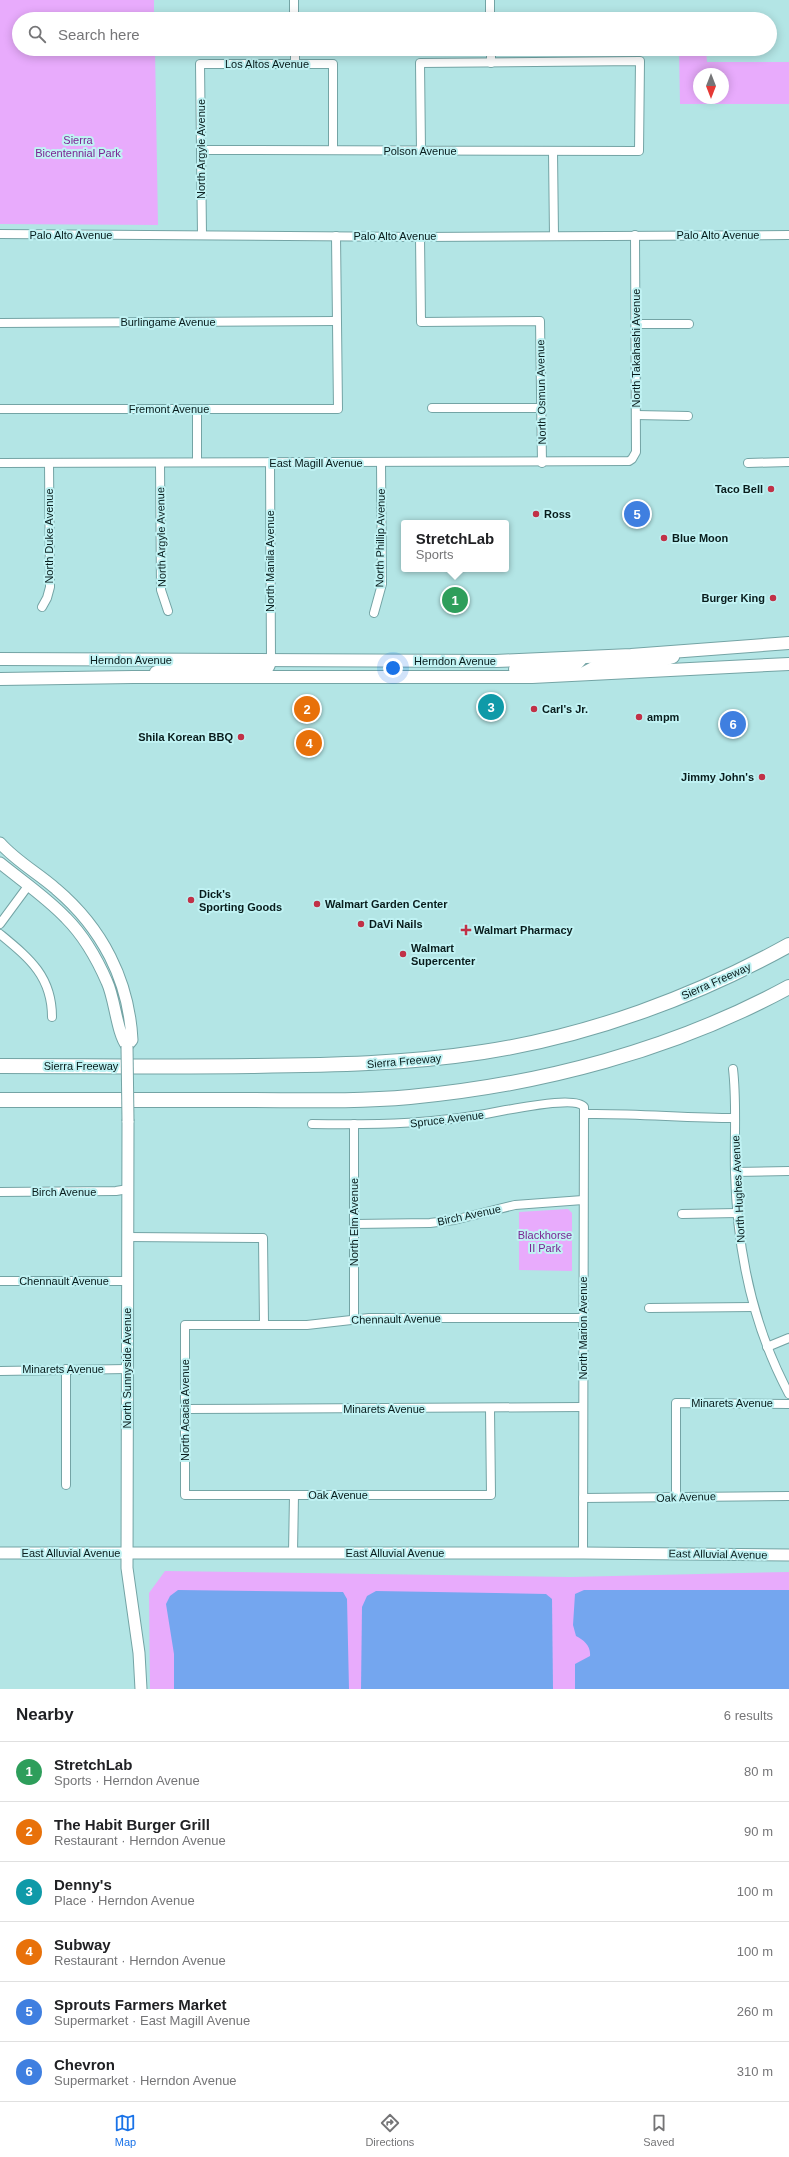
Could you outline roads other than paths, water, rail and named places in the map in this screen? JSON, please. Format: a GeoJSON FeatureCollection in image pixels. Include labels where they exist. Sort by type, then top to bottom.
{"type":"FeatureCollection","features":[{"type":"Feature","properties":{"kind":"highway","name":"Sierra Freeway"},"geometry":{"type":"LineString","coordinates":[[0,1066],[358,1065],[421,1060],[485,1052],[528,1044],[618,1019],[682,996],[770,956],[789,945]]}},
{"type":"Feature","properties":{"kind":"highway"},"geometry":{"type":"LineString","coordinates":[[0,1100],[349,1100],[408,1097],[468,1090],[533,1079],[633,1052],[686,1034],[770,998],[789,987]]}},
{"type":"Feature","properties":{"kind":"main road","name":"Herndon Avenue"},"geometry":{"type":"LineString","coordinates":[[0,660],[409,660],[582,658],[789,643]]}},
{"type":"Feature","properties":{"kind":"main road"},"geometry":{"type":"LineString","coordinates":[[580,676],[595,666],[653,663],[697,650]]}},
{"type":"Feature","properties":{"kind":"main road"},"geometry":{"type":"LineString","coordinates":[[476,678],[508,669],[574,667],[582,658]]}},
{"type":"Feature","properties":{"kind":"main road"},"geometry":{"type":"LineString","coordinates":[[133,677],[170,669],[264,669],[268,667],[271,660]]}},
{"type":"Feature","properties":{"kind":"main road"},"geometry":{"type":"LineString","coordinates":[[266,678],[273,670],[281,668],[374,668],[409,660]]}},
{"type":"Feature","properties":{"kind":"main road","name":"Herndon Avenue"},"geometry":{"type":"LineString","coordinates":[[0,679],[133,677],[476,678],[580,676],[789,664]]}},
{"type":"Feature","properties":{"kind":"main road","name":"North Sunnyside Avenue"},"geometry":{"type":"LineString","coordinates":[[0,843],[17,860],[64,896],[87,922],[106,950],[122,983],[130,1011],[132,1040],[127,1046]]}},
{"type":"Feature","properties":{"kind":"main road"},"geometry":{"type":"LineString","coordinates":[[0,850],[17,860]]}},
{"type":"Feature","properties":{"kind":"main road","name":"North Sunnyside Avenue"},"geometry":{"type":"LineString","coordinates":[[0,863],[53,906],[76,930],[98,963],[108,984],[117,1011],[122,1040],[127,1046],[127,1553],[141,1689]]}},
{"type":"Feature","properties":{"kind":"main road"},"geometry":{"type":"LineString","coordinates":[[28,886],[37,884],[49,892],[106,950]]}},
{"type":"Feature","properties":{"kind":"main road"},"geometry":{"type":"LineString","coordinates":[[76,930],[99,951],[111,975],[122,1005],[130,1011]]}},
{"type":"Feature","properties":{"kind":"main road","name":"East Alluvial Avenue"},"geometry":{"type":"LineString","coordinates":[[0,1554],[583,1553],[789,1555]]}},
{"type":"Feature","properties":{"kind":"street"},"geometry":{"type":"LineString","coordinates":[[294,0],[294,12]]}},
{"type":"Feature","properties":{"kind":"street"},"geometry":{"type":"LineString","coordinates":[[490,0],[490,12]]}},
{"type":"Feature","properties":{"kind":"street"},"geometry":{"type":"LineString","coordinates":[[295,56],[295,64]]}},
{"type":"Feature","properties":{"kind":"street"},"geometry":{"type":"LineString","coordinates":[[421,151],[420,63],[491,63],[491,56]]}},
{"type":"Feature","properties":{"kind":"street","name":"Polson Avenue"},"geometry":{"type":"LineString","coordinates":[[202,150],[639,151],[640,61],[491,63]]}},
{"type":"Feature","properties":{"kind":"street","name":"Los Altos Avenue"},"geometry":{"type":"LineString","coordinates":[[200,64],[333,64],[333,150]]}},
{"type":"Feature","properties":{"kind":"street","name":"North Argyle Avenue"},"geometry":{"type":"LineString","coordinates":[[200,64],[202,235]]}},
{"type":"Feature","properties":{"kind":"street"},"geometry":{"type":"LineString","coordinates":[[553,152],[554,236]]}},
{"type":"Feature","properties":{"kind":"street","name":"Palo Alto Avenue"},"geometry":{"type":"LineString","coordinates":[[0,234],[420,237],[789,235]]}},
{"type":"Feature","properties":{"kind":"street","name":"North Takahashi Avenue"},"geometry":{"type":"LineString","coordinates":[[632,459],[636,452],[636,235]]}},
{"type":"Feature","properties":{"kind":"street"},"geometry":{"type":"LineString","coordinates":[[336,236],[336,321]]}},
{"type":"Feature","properties":{"kind":"street","name":"North Osmun Avenue"},"geometry":{"type":"LineString","coordinates":[[420,237],[420,322],[540,321],[542,463]]}},
{"type":"Feature","properties":{"kind":"street","name":"Burlingame Avenue"},"geometry":{"type":"LineString","coordinates":[[0,323],[336,321]]}},
{"type":"Feature","properties":{"kind":"street","name":"Fremont Avenue"},"geometry":{"type":"LineString","coordinates":[[0,409],[338,409],[336,321]]}},
{"type":"Feature","properties":{"kind":"street"},"geometry":{"type":"LineString","coordinates":[[636,324],[689,324]]}},
{"type":"Feature","properties":{"kind":"street"},"geometry":{"type":"LineString","coordinates":[[432,408],[541,408]]}},
{"type":"Feature","properties":{"kind":"street"},"geometry":{"type":"LineString","coordinates":[[197,409],[197,462]]}},
{"type":"Feature","properties":{"kind":"street"},"geometry":{"type":"LineString","coordinates":[[636,415],[688,416]]}},
{"type":"Feature","properties":{"kind":"street","name":"East Magill Avenue"},"geometry":{"type":"LineString","coordinates":[[0,463],[542,463],[624,462],[632,459]]}},
{"type":"Feature","properties":{"kind":"street","name":"North Manila Avenue"},"geometry":{"type":"LineString","coordinates":[[270,462],[271,660]]}},
{"type":"Feature","properties":{"kind":"street"},"geometry":{"type":"LineString","coordinates":[[748,463],[789,462]]}},
{"type":"Feature","properties":{"kind":"street","name":"North Duke Avenue"},"geometry":{"type":"LineString","coordinates":[[42,608],[50,587],[49,463]]}},
{"type":"Feature","properties":{"kind":"street","name":"North Argyle Avenue"},"geometry":{"type":"LineString","coordinates":[[160,463],[161,590],[168,611]]}},
{"type":"Feature","properties":{"kind":"street","name":"North Phillip Avenue"},"geometry":{"type":"LineString","coordinates":[[374,613],[382,584],[381,463]]}},
{"type":"Feature","properties":{"kind":"street"},"geometry":{"type":"LineString","coordinates":[[0,924],[28,886]]}},
{"type":"Feature","properties":{"kind":"street"},"geometry":{"type":"LineString","coordinates":[[0,934],[31,960],[44,980],[50,993],[52,1017]]}},
{"type":"Feature","properties":{"kind":"street","name":"North Hughes Avenue"},"geometry":{"type":"LineString","coordinates":[[732,1069],[735,1118],[735,1172],[740,1245],[753,1307],[767,1347],[789,1394]]}},
{"type":"Feature","properties":{"kind":"street","name":"Spruce Avenue"},"geometry":{"type":"LineString","coordinates":[[312,1124],[419,1123],[477,1116],[548,1104],[582,1104]]}},
{"type":"Feature","properties":{"kind":"street","name":"North Marion Avenue"},"geometry":{"type":"LineString","coordinates":[[582,1104],[585,1114],[582,1407],[583,1553]]}},
{"type":"Feature","properties":{"kind":"street"},"geometry":{"type":"LineString","coordinates":[[585,1114],[626,1114],[685,1118],[735,1118]]}},
{"type":"Feature","properties":{"kind":"street","name":"North Elm Avenue"},"geometry":{"type":"LineString","coordinates":[[354,1124],[354,1319]]}},
{"type":"Feature","properties":{"kind":"street"},"geometry":{"type":"LineString","coordinates":[[735,1172],[789,1171]]}},
{"type":"Feature","properties":{"kind":"street","name":"Birch Avenue"},"geometry":{"type":"LineString","coordinates":[[0,1192],[116,1192],[128,1189]]}},
{"type":"Feature","properties":{"kind":"street","name":"Birch Avenue"},"geometry":{"type":"LineString","coordinates":[[354,1224],[430,1223],[454,1220],[515,1205],[583,1200]]}},
{"type":"Feature","properties":{"kind":"street"},"geometry":{"type":"LineString","coordinates":[[682,1214],[737,1213]]}},
{"type":"Feature","properties":{"kind":"street"},"geometry":{"type":"LineString","coordinates":[[127,1237],[263,1238],[264,1324]]}},
{"type":"Feature","properties":{"kind":"street","name":"Chennault Avenue"},"geometry":{"type":"LineString","coordinates":[[0,1281],[127,1281]]}},
{"type":"Feature","properties":{"kind":"street"},"geometry":{"type":"LineString","coordinates":[[649,1308],[753,1307]]}},
{"type":"Feature","properties":{"kind":"street","name":"Chennault Avenue"},"geometry":{"type":"LineString","coordinates":[[185,1325],[307,1324],[354,1319],[583,1318]]}},
{"type":"Feature","properties":{"kind":"street","name":"North Acacia Avenue"},"geometry":{"type":"LineString","coordinates":[[185,1325],[185,1495]]}},
{"type":"Feature","properties":{"kind":"street"},"geometry":{"type":"LineString","coordinates":[[767,1347],[789,1338]]}},
{"type":"Feature","properties":{"kind":"street"},"geometry":{"type":"LineString","coordinates":[[66,1369],[66,1485]]}},
{"type":"Feature","properties":{"kind":"street","name":"Minarets Avenue"},"geometry":{"type":"LineString","coordinates":[[0,1370],[127,1369]]}},
{"type":"Feature","properties":{"kind":"street","name":"Minarets Avenue"},"geometry":{"type":"LineString","coordinates":[[676,1498],[676,1403],[789,1404]]}},
{"type":"Feature","properties":{"kind":"street","name":"Minarets Avenue"},"geometry":{"type":"LineString","coordinates":[[185,1409],[490,1409],[582,1407]]}},
{"type":"Feature","properties":{"kind":"street","name":"Oak Avenue"},"geometry":{"type":"LineString","coordinates":[[185,1495],[491,1495],[490,1409]]}},
{"type":"Feature","properties":{"kind":"street"},"geometry":{"type":"LineString","coordinates":[[293,1553],[294,1495]]}},
{"type":"Feature","properties":{"kind":"street","name":"Oak Avenue"},"geometry":{"type":"LineString","coordinates":[[583,1498],[789,1496]]}},
{"type":"Feature","properties":{"kind":"water"},"geometry":{"type":"Polygon","coordinates":[[[178,1590],[343,1592],[347,1599],[349,1689],[174,1689],[174,1654],[166,1604],[170,1596],[178,1590]]]}},
{"type":"Feature","properties":{"kind":"water"},"geometry":{"type":"Polygon","coordinates":[[[584,1590],[789,1590],[789,1689],[575,1689],[575,1664],[590,1656],[588,1646],[582,1639],[576,1636],[573,1625],[575,1594],[584,1590]]]}},
{"type":"Feature","properties":{"kind":"water"},"geometry":{"type":"Polygon","coordinates":[[[376,1591],[546,1594],[552,1599],[553,1689],[361,1689],[362,1607],[367,1596],[376,1591]]]}},
{"type":"Feature","properties":{"kind":"place","name":"Taco Bell"},"geometry":{"type":"Point","coordinates":[771,489]}},
{"type":"Feature","properties":{"kind":"place","name":"Ross"},"geometry":{"type":"Point","coordinates":[536,514]}},
{"type":"Feature","properties":{"kind":"place","name":"Sprouts Farmers Market"},"geometry":{"type":"Point","coordinates":[637,514]}},
{"type":"Feature","properties":{"kind":"place","name":"Blue Moon"},"geometry":{"type":"Point","coordinates":[664,538]}},
{"type":"Feature","properties":{"kind":"place","name":"Burger King"},"geometry":{"type":"Point","coordinates":[773,598]}},
{"type":"Feature","properties":{"kind":"place","name":"StretchLab"},"geometry":{"type":"Point","coordinates":[455,600]}},
{"type":"Feature","properties":{"kind":"place","name":"Denny's"},"geometry":{"type":"Point","coordinates":[491,707]}},
{"type":"Feature","properties":{"kind":"place","name":"The Habit Burger Grill"},"geometry":{"type":"Point","coordinates":[307,709]}},
{"type":"Feature","properties":{"kind":"place","name":"Carl's Jr."},"geometry":{"type":"Point","coordinates":[534,709]}},
{"type":"Feature","properties":{"kind":"place","name":"ampm"},"geometry":{"type":"Point","coordinates":[639,717]}},
{"type":"Feature","properties":{"kind":"place","name":"Chevron"},"geometry":{"type":"Point","coordinates":[733,724]}},
{"type":"Feature","properties":{"kind":"place","name":"Shila Korean BBQ"},"geometry":{"type":"Point","coordinates":[241,737]}},
{"type":"Feature","properties":{"kind":"place","name":"Subway"},"geometry":{"type":"Point","coordinates":[309,743]}},
{"type":"Feature","properties":{"kind":"place","name":"Jimmy John's"},"geometry":{"type":"Point","coordinates":[762,777]}},
{"type":"Feature","properties":{"kind":"place","name":"Dick's Sporting Goods"},"geometry":{"type":"Point","coordinates":[191,900]}},
{"type":"Feature","properties":{"kind":"place","name":"Walmart Garden Center"},"geometry":{"type":"Point","coordinates":[317,904]}},
{"type":"Feature","properties":{"kind":"place","name":"DaVi Nails"},"geometry":{"type":"Point","coordinates":[361,924]}},
{"type":"Feature","properties":{"kind":"place","name":"Walmart Pharmacy"},"geometry":{"type":"Point","coordinates":[466,930]}},
{"type":"Feature","properties":{"kind":"place","name":"Walmart Supercenter"},"geometry":{"type":"Point","coordinates":[403,954]}},
{"type":"Feature","properties":{"kind":"park label","name":"Sierra Bicentennial Park"},"geometry":{"type":"Point","coordinates":[78,146]}},
{"type":"Feature","properties":{"kind":"park label","name":"Blackhorse II Park"},"geometry":{"type":"Point","coordinates":[545,1241]}}]}
